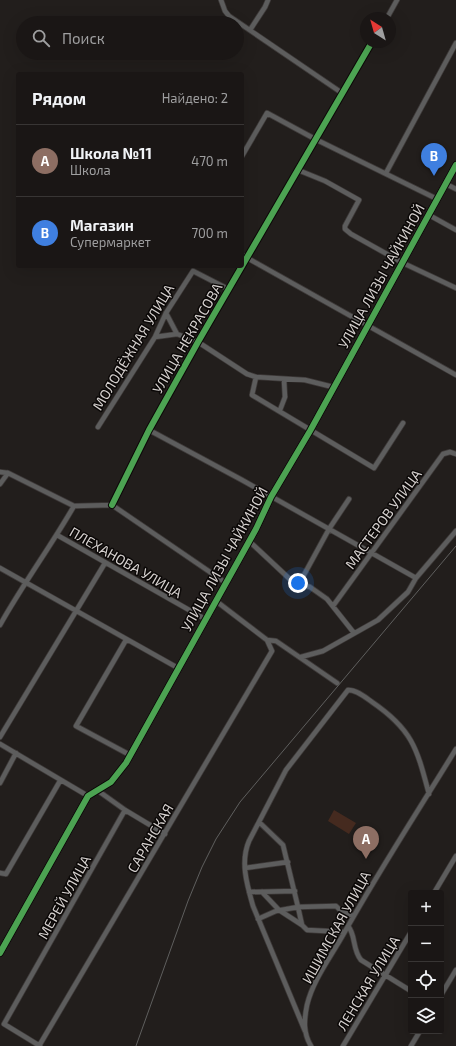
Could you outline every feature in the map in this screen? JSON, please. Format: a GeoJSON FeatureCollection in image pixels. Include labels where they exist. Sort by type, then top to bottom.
{"type":"FeatureCollection","features":[{"type":"Feature","properties":{"kind":"street"},"geometry":{"type":"LineString","coordinates":[[222,0],[225,11],[229,16]]}},
{"type":"Feature","properties":{"kind":"street"},"geometry":{"type":"LineString","coordinates":[[250,30],[268,0]]}},
{"type":"Feature","properties":{"kind":"street"},"geometry":{"type":"LineString","coordinates":[[390,12],[397,0]]}},
{"type":"Feature","properties":{"kind":"street"},"geometry":{"type":"LineString","coordinates":[[244,26],[342,93]]}},
{"type":"Feature","properties":{"kind":"street"},"geometry":{"type":"LineString","coordinates":[[386,173],[456,43]]}},
{"type":"Feature","properties":{"kind":"street","name":"УЛИЦА НЕКРАСОВА"},"geometry":{"type":"LineString","coordinates":[[244,263],[368,48]]}},
{"type":"Feature","properties":{"kind":"street"},"geometry":{"type":"LineString","coordinates":[[244,153],[268,113],[315,139],[437,199]]}},
{"type":"Feature","properties":{"kind":"street","name":"УЛИЦА ЛИЗЫ ЧАЙКИНОЙ"},"geometry":{"type":"LineString","coordinates":[[0,953],[88,796],[111,782],[130,755],[263,516],[271,497],[310,431],[456,165]]}},
{"type":"Feature","properties":{"kind":"street"},"geometry":{"type":"LineString","coordinates":[[298,170],[325,181],[359,200],[349,215],[345,229],[402,263],[456,288]]}},
{"type":"Feature","properties":{"kind":"street"},"geometry":{"type":"LineString","coordinates":[[446,184],[456,189]]}},
{"type":"Feature","properties":{"kind":"street"},"geometry":{"type":"LineString","coordinates":[[429,215],[456,230]]}},
{"type":"Feature","properties":{"kind":"street"},"geometry":{"type":"LineString","coordinates":[[244,256],[456,375]]}},
{"type":"Feature","properties":{"kind":"street","name":"УЛИЦА НЕКРАСОВА"},"geometry":{"type":"LineString","coordinates":[[112,505],[149,430],[241,268]]}},
{"type":"Feature","properties":{"kind":"street","name":"МОЛОДЁЖНАЯ УЛИЦА"},"geometry":{"type":"LineString","coordinates":[[98,427],[155,337],[166,313],[193,271],[228,289]]}},
{"type":"Feature","properties":{"kind":"street"},"geometry":{"type":"LineString","coordinates":[[166,313],[177,334]]}},
{"type":"Feature","properties":{"kind":"street"},"geometry":{"type":"LineString","coordinates":[[155,337],[177,334],[198,342],[247,374],[256,378],[305,380],[333,387]]}},
{"type":"Feature","properties":{"kind":"street"},"geometry":{"type":"LineString","coordinates":[[256,378],[252,395],[280,410],[310,431],[374,468],[403,422]]}},
{"type":"Feature","properties":{"kind":"street"},"geometry":{"type":"LineString","coordinates":[[280,410],[285,397],[284,380]]}},
{"type":"Feature","properties":{"kind":"street"},"geometry":{"type":"LineString","coordinates":[[149,430],[372,552],[416,578]]}},
{"type":"Feature","properties":{"kind":"street","name":"МАСТЕРОВ УЛИЦА"},"geometry":{"type":"LineString","coordinates":[[333,606],[444,454],[450,452],[456,454]]}},
{"type":"Feature","properties":{"kind":"street","name":"ПЛЕХАНОВА УЛИЦА"},"geometry":{"type":"LineString","coordinates":[[0,472],[8,473],[74,506],[112,505]]}},
{"type":"Feature","properties":{"kind":"street"},"geometry":{"type":"LineString","coordinates":[[0,484],[8,473]]}},
{"type":"Feature","properties":{"kind":"street"},"geometry":{"type":"LineString","coordinates":[[299,584],[329,529],[349,499]]}},
{"type":"Feature","properties":{"kind":"street"},"geometry":{"type":"LineString","coordinates":[[112,505],[226,583]]}},
{"type":"Feature","properties":{"kind":"street"},"geometry":{"type":"LineString","coordinates":[[0,625],[24,583],[57,535],[74,506]]}},
{"type":"Feature","properties":{"kind":"street"},"geometry":{"type":"LineString","coordinates":[[301,657],[323,651],[378,620],[408,592],[416,578],[456,531]]}},
{"type":"Feature","properties":{"kind":"street","name":"ПЛЕХАНОВА УЛИЦА"},"geometry":{"type":"LineString","coordinates":[[57,535],[205,619]]}},
{"type":"Feature","properties":{"kind":"street"},"geometry":{"type":"LineString","coordinates":[[249,541],[294,583],[310,587],[327,599],[354,633]]}},
{"type":"Feature","properties":{"kind":"street"},"geometry":{"type":"LineString","coordinates":[[0,737],[105,563]]}},
{"type":"Feature","properties":{"kind":"street"},"geometry":{"type":"LineString","coordinates":[[0,568],[24,583],[178,668]]}},
{"type":"Feature","properties":{"kind":"street"},"geometry":{"type":"LineString","coordinates":[[216,601],[267,640],[276,641],[337,682]]}},
{"type":"Feature","properties":{"kind":"street"},"geometry":{"type":"LineString","coordinates":[[126,640],[76,726],[130,755]]}},
{"type":"Feature","properties":{"kind":"street","name":"САРАНСКАЯ"},"geometry":{"type":"LineString","coordinates":[[40,1046],[272,651],[267,640]]}},
{"type":"Feature","properties":{"kind":"street"},"geometry":{"type":"LineString","coordinates":[[311,1046],[258,919],[249,892],[245,868],[245,849],[286,770],[348,690],[359,693],[403,727],[419,758],[428,794]]}},
{"type":"Feature","properties":{"kind":"street"},"geometry":{"type":"LineString","coordinates":[[0,744],[60,781],[88,796]]}},
{"type":"Feature","properties":{"kind":"street","name":"ИШИМСКАЯ УЛИЦА"},"geometry":{"type":"LineString","coordinates":[[304,1031],[308,1005],[314,985],[353,916],[456,749]]}},
{"type":"Feature","properties":{"kind":"street"},"geometry":{"type":"LineString","coordinates":[[0,783],[16,753]]}},
{"type":"Feature","properties":{"kind":"street"},"geometry":{"type":"LineString","coordinates":[[0,873],[6,874],[60,781]]}},
{"type":"Feature","properties":{"kind":"street"},"geometry":{"type":"LineString","coordinates":[[96,790],[125,810],[165,834]]}},
{"type":"Feature","properties":{"kind":"street","name":"МЕРЕЙ УЛИЦА"},"geometry":{"type":"LineString","coordinates":[[40,1046],[4,1024],[125,810]]}},
{"type":"Feature","properties":{"kind":"street"},"geometry":{"type":"LineString","coordinates":[[259,822],[282,842],[302,925]]}},
{"type":"Feature","properties":{"kind":"street"},"geometry":{"type":"LineString","coordinates":[[436,890],[456,856]]}},
{"type":"Feature","properties":{"kind":"street"},"geometry":{"type":"LineString","coordinates":[[245,868],[288,862]]}},
{"type":"Feature","properties":{"kind":"street"},"geometry":{"type":"LineString","coordinates":[[249,892],[294,891]]}},
{"type":"Feature","properties":{"kind":"street"},"geometry":{"type":"LineString","coordinates":[[262,892],[279,910],[307,930],[344,932]]}},
{"type":"Feature","properties":{"kind":"street"},"geometry":{"type":"LineString","coordinates":[[258,919],[279,910],[298,907],[336,906],[341,911],[353,916]]}},
{"type":"Feature","properties":{"kind":"street"},"geometry":{"type":"LineString","coordinates":[[348,926],[352,931],[355,954],[361,960],[408,989]]}},
{"type":"Feature","properties":{"kind":"street","name":"ЛЕНСКАЯ УЛИЦА"},"geometry":{"type":"LineString","coordinates":[[343,1046],[408,937]]}},
{"type":"Feature","properties":{"kind":"street"},"geometry":{"type":"LineString","coordinates":[[444,990],[456,970]]}},
{"type":"Feature","properties":{"kind":"street"},"geometry":{"type":"LineString","coordinates":[[411,1046],[418,1034]]}},
{"type":"Feature","properties":{"kind":"shaded area"},"geometry":{"type":"Polygon","coordinates":[[[334,810],[356,823],[349,834],[328,821],[334,810]]]}},
{"type":"Feature","properties":{"kind":"railway"},"geometry":{"type":"LineString","coordinates":[[136,1046],[188,901],[202,867],[216,839],[240,802],[456,546]]}},
{"type":"Feature","properties":{"kind":"cycle path"},"geometry":{"type":"LineString","coordinates":[[244,263],[369,48]]}},
{"type":"Feature","properties":{"kind":"cycle path"},"geometry":{"type":"LineString","coordinates":[[0,953],[88,796],[111,782],[126,763],[256,529],[271,497],[310,431],[456,165]]}},
{"type":"Feature","properties":{"kind":"cycle path"},"geometry":{"type":"LineString","coordinates":[[112,505],[149,430],[241,268]]}},
{"type":"Feature","properties":{"kind":"place","name":"Магазин"},"geometry":{"type":"Point","coordinates":[434,176]}},
{"type":"Feature","properties":{"kind":"place","name":"Школа №11"},"geometry":{"type":"Point","coordinates":[366,859]}}]}
